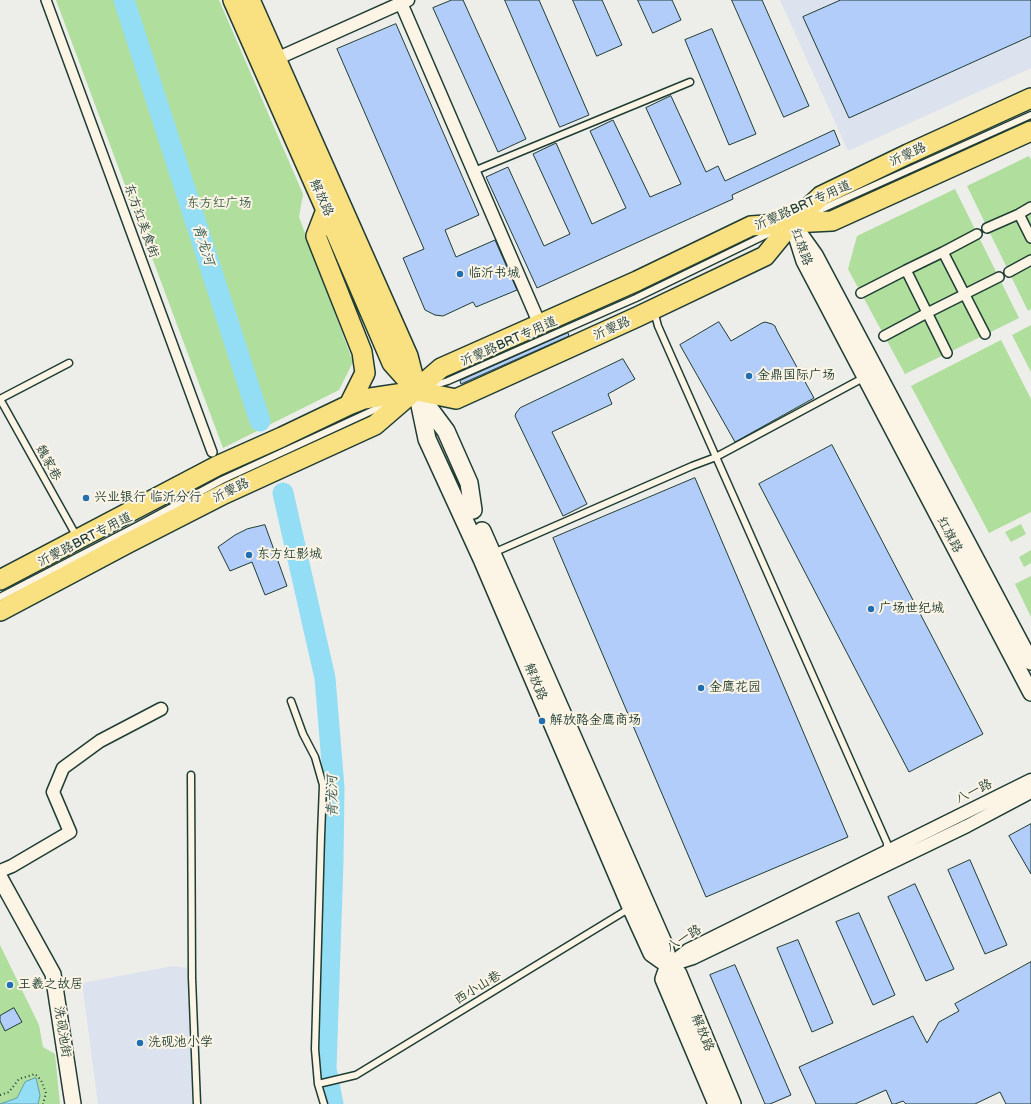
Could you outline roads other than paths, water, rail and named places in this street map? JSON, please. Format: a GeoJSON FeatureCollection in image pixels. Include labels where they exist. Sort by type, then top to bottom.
{"type":"FeatureCollection","features":[{"type":"Feature","properties":{"kind":"main road","name":"解放路"},"geometry":{"type":"LineString","coordinates":[[233,0],[392,363],[417,391],[446,431],[469,483],[472,510],[664,945],[669,965],[664,979],[717,1104]]}},
{"type":"Feature","properties":{"kind":"main road","name":"解放路"},"geometry":{"type":"LineString","coordinates":[[250,0],[408,356],[427,439],[485,566],[652,953],[669,965],[678,974],[732,1104]]}},
{"type":"Feature","properties":{"kind":"main road","name":"沂蒙路"},"geometry":{"type":"LineString","coordinates":[[0,580],[217,466],[349,405],[364,399],[417,391],[456,399],[653,309],[765,256],[792,223],[821,196],[908,154],[1031,98]]}},
{"type":"Feature","properties":{"kind":"main road","name":"沂蒙路"},"geometry":{"type":"LineString","coordinates":[[0,611],[224,494],[375,425],[417,391],[441,368],[637,281],[751,226],[832,221],[1031,131]]}},
{"type":"Feature","properties":{"kind":"main road"},"geometry":{"type":"LineString","coordinates":[[326,210],[316,236],[362,352],[365,373],[349,405]]}},
{"type":"Feature","properties":{"kind":"street","name":"东方红美食街"},"geometry":{"type":"LineString","coordinates":[[46,0],[212,452]]}},
{"type":"Feature","properties":{"kind":"street"},"geometry":{"type":"LineString","coordinates":[[276,58],[404,2],[540,325]]}},
{"type":"Feature","properties":{"kind":"street"},"geometry":{"type":"LineString","coordinates":[[987,228],[1031,207]]}},
{"type":"Feature","properties":{"kind":"street"},"geometry":{"type":"LineString","coordinates":[[1019,214],[1031,238]]}},
{"type":"Feature","properties":{"kind":"street","name":"红旗路"},"geometry":{"type":"LineString","coordinates":[[792,223],[804,261],[1031,693]]}},
{"type":"Feature","properties":{"kind":"street","name":"红旗路"},"geometry":{"type":"LineString","coordinates":[[792,223],[815,255],[1031,662]]}},
{"type":"Feature","properties":{"kind":"street"},"geometry":{"type":"LineString","coordinates":[[861,293],[977,234]]}},
{"type":"Feature","properties":{"kind":"street"},"geometry":{"type":"LineString","coordinates":[[943,252],[985,334]]}},
{"type":"Feature","properties":{"kind":"street"},"geometry":{"type":"LineString","coordinates":[[1009,272],[1031,260]]}},
{"type":"Feature","properties":{"kind":"street"},"geometry":{"type":"LineString","coordinates":[[906,270],[947,353]]}},
{"type":"Feature","properties":{"kind":"street"},"geometry":{"type":"LineString","coordinates":[[884,336],[999,277]]}},
{"type":"Feature","properties":{"kind":"street"},"geometry":{"type":"LineString","coordinates":[[1,879],[12,866],[70,832],[53,792],[63,768],[100,741],[161,709]]}},
{"type":"Feature","properties":{"kind":"street","name":"八一路"},"geometry":{"type":"LineString","coordinates":[[669,965],[688,950],[1031,780]]}},
{"type":"Feature","properties":{"kind":"street","name":"八一路"},"geometry":{"type":"LineString","coordinates":[[669,965],[693,958],[967,826],[1031,792]]}},
{"type":"Feature","properties":{"kind":"street","name":"洗砚池街"},"geometry":{"type":"LineString","coordinates":[[1,879],[52,974],[73,1104]]}},
{"type":"Feature","properties":{"kind":"lane"},"geometry":{"type":"LineString","coordinates":[[474,171],[690,82]]}},
{"type":"Feature","properties":{"kind":"lane","name":"沂蒙路BRT专用道"},"geometry":{"type":"LineString","coordinates":[[0,597],[138,526],[222,480],[417,391],[448,381],[628,301],[756,239],[1031,115]]}},
{"type":"Feature","properties":{"kind":"lane"},"geometry":{"type":"LineString","coordinates":[[653,309],[658,326],[887,843],[887,851],[892,862]]}},
{"type":"Feature","properties":{"kind":"lane"},"geometry":{"type":"LineString","coordinates":[[0,399],[69,363]]}},
{"type":"Feature","properties":{"kind":"lane"},"geometry":{"type":"LineString","coordinates":[[492,553],[716,457],[865,377]]}},
{"type":"Feature","properties":{"kind":"lane","name":"魏家巷"},"geometry":{"type":"LineString","coordinates":[[0,399],[78,538]]}},
{"type":"Feature","properties":{"kind":"lane"},"geometry":{"type":"LineString","coordinates":[[291,701],[303,734],[315,756],[323,785],[315,1049],[324,1104]]}},
{"type":"Feature","properties":{"kind":"lane"},"geometry":{"type":"LineString","coordinates":[[191,775],[192,978],[196,1104]]}},
{"type":"Feature","properties":{"kind":"lane","name":"西小山巷"},"geometry":{"type":"LineString","coordinates":[[321,1083],[356,1075],[632,907]]}},
{"type":"Feature","properties":{"kind":"water"},"geometry":{"type":"Polygon","coordinates":[[[36,1078],[40,1095],[38,1104],[0,1104],[17,1098],[25,1082],[36,1078]]]}},
{"type":"Feature","properties":{"kind":"waterway","name":"青龙河"},"geometry":{"type":"LineString","coordinates":[[124,0],[260,421]]}},
{"type":"Feature","properties":{"kind":"waterway","name":"青龙河"},"geometry":{"type":"LineString","coordinates":[[283,493],[325,678],[334,787],[326,1069],[333,1104]]}},
{"type":"Feature","properties":{"kind":"place","name":"临沂书城"},"geometry":{"type":"Point","coordinates":[460,274]}},
{"type":"Feature","properties":{"kind":"place","name":"金鼎国际广场"},"geometry":{"type":"Point","coordinates":[749,376]}},
{"type":"Feature","properties":{"kind":"place","name":"兴业银行 临沂分行"},"geometry":{"type":"Point","coordinates":[86,498]}},
{"type":"Feature","properties":{"kind":"place","name":"东方红影城"},"geometry":{"type":"Point","coordinates":[249,555]}},
{"type":"Feature","properties":{"kind":"place","name":"广场世纪城"},"geometry":{"type":"Point","coordinates":[871,609]}},
{"type":"Feature","properties":{"kind":"place","name":"金鹰花园"},"geometry":{"type":"Point","coordinates":[701,688]}},
{"type":"Feature","properties":{"kind":"place","name":"解放路金鹰商场"},"geometry":{"type":"Point","coordinates":[542,721]}},
{"type":"Feature","properties":{"kind":"place","name":"王羲之故居"},"geometry":{"type":"Point","coordinates":[10,985]}},
{"type":"Feature","properties":{"kind":"place","name":"洗砚池小学"},"geometry":{"type":"Point","coordinates":[140,1043]}},
{"type":"Feature","properties":{"kind":"park label","name":"东方红广场"},"geometry":{"type":"Point","coordinates":[219,204]}}]}
